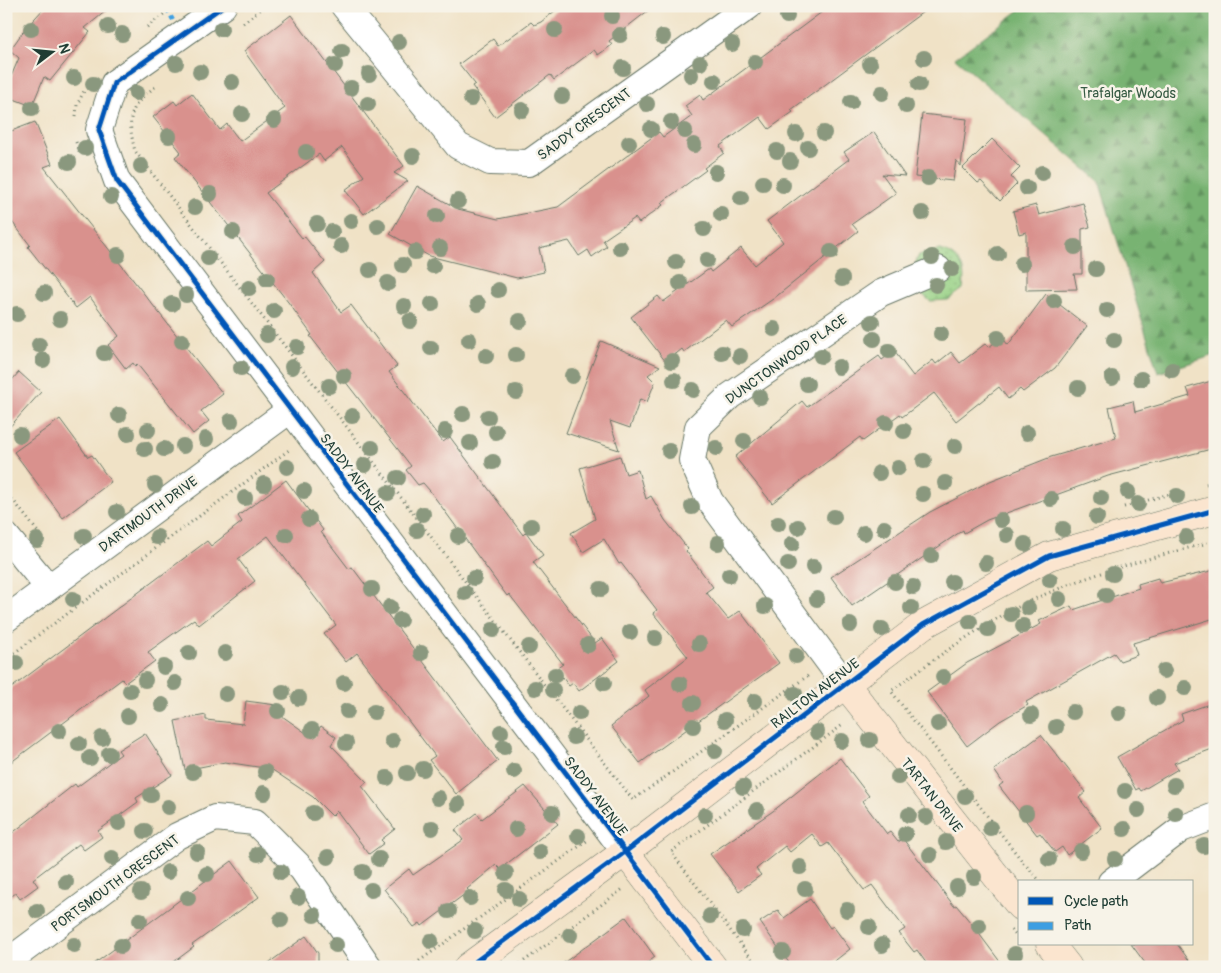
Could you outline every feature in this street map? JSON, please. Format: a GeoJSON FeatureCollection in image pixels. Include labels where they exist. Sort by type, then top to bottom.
{"type":"FeatureCollection","features":[{"type":"Feature","properties":{"kind":"street","name":"SADDY CRESCENT"},"geometry":{"type":"LineString","coordinates":[[344,6],[458,146],[490,162],[529,163],[749,6]]}},
{"type":"Feature","properties":{"kind":"street","name":"SADDY AVENUE"},"geometry":{"type":"LineString","coordinates":[[229,17],[114,84],[99,130],[117,181],[713,967]]}},
{"type":"Feature","properties":{"kind":"street","name":"DUNCTONWOOD PLACE"},"geometry":{"type":"LineString","coordinates":[[845,684],[710,502],[692,460],[698,427],[730,396],[881,293],[938,269]]}},
{"type":"Feature","properties":{"kind":"street","name":"DARTMOUTH DRIVE"},"geometry":{"type":"LineString","coordinates":[[6,619],[290,410]]}},
{"type":"Feature","properties":{"kind":"street","name":"RAILTON AVENUE"},"geometry":{"type":"LineString","coordinates":[[468,967],[625,852],[923,625],[1049,556],[1215,510]]}},
{"type":"Feature","properties":{"kind":"street"},"geometry":{"type":"LineString","coordinates":[[6,536],[48,587]]}},
{"type":"Feature","properties":{"kind":"street","name":"TARTAN DRIVE"},"geometry":{"type":"LineString","coordinates":[[845,684],[1014,916]]}},
{"type":"Feature","properties":{"kind":"street"},"geometry":{"type":"LineString","coordinates":[[1113,880],[1181,829],[1215,816]]}},
{"type":"Feature","properties":{"kind":"street","name":"PORTSMOUTH CRESCENT"},"geometry":{"type":"LineString","coordinates":[[6,963],[177,836],[215,818],[255,822],[302,869],[369,967]]}},
{"type":"Feature","properties":{"kind":"street"},"geometry":{"type":"LineString","coordinates":[[1052,946],[1068,967]]}},
{"type":"Feature","properties":{"kind":"path"},"geometry":{"type":"LineString","coordinates":[[229,17],[265,6]]}},
{"type":"Feature","properties":{"kind":"path"},"geometry":{"type":"LineString","coordinates":[[160,83],[136,104],[129,125],[135,151],[633,800],[812,674]]}},
{"type":"Feature","properties":{"kind":"path"},"geometry":{"type":"LineString","coordinates":[[6,659],[292,448]]}},
{"type":"Feature","properties":{"kind":"path"},"geometry":{"type":"LineString","coordinates":[[6,491],[46,543]]}},
{"type":"Feature","properties":{"kind":"path"},"geometry":{"type":"LineString","coordinates":[[1039,880],[1022,861],[891,690],[974,632],[1026,603],[1078,581],[1215,541]]}},
{"type":"Feature","properties":{"kind":"path"},"geometry":{"type":"LineString","coordinates":[[758,967],[671,852],[849,720]]}},
{"type":"Feature","properties":{"kind":"path"},"geometry":{"type":"LineString","coordinates":[[411,967],[589,839]]}},
{"type":"Feature","properties":{"kind":"path"},"geometry":{"type":"LineString","coordinates":[[516,967],[625,888],[631,896]]}},
{"type":"Feature","properties":{"kind":"path"},"geometry":{"type":"LineString","coordinates":[[1014,916],[1018,932]]}},
{"type":"Feature","properties":{"kind":"green space","name":"Trafalgar Woods"},"geometry":{"type":"Polygon","coordinates":[[[1025,6],[1215,6],[1215,355],[1158,373],[1099,181],[955,58],[1025,6]]]}},
{"type":"Feature","properties":{"kind":"green space"},"geometry":{"type":"Polygon","coordinates":[[[941,250],[953,256],[961,264],[964,275],[963,289],[948,300],[930,301],[915,285],[912,275],[913,270],[919,255],[941,250]]]}},
{"type":"Feature","properties":{"kind":"building"},"geometry":{"type":"Polygon","coordinates":[[[46,6],[112,6],[85,28],[90,32],[50,81],[44,77],[32,106],[6,96],[6,88],[19,58],[10,50],[25,29],[46,6]]]}},
{"type":"Feature","properties":{"kind":"building"},"geometry":{"type":"Polygon","coordinates":[[[561,6],[654,6],[609,41],[612,45],[598,55],[594,50],[554,80],[550,75],[495,117],[472,86],[475,84],[459,64],[493,39],[498,46],[531,22],[534,25],[541,22],[561,6]]]}},
{"type":"Feature","properties":{"kind":"building"},"geometry":{"type":"Polygon","coordinates":[[[830,6],[931,6],[791,110],[793,112],[769,129],[760,117],[720,146],[724,153],[704,168],[706,170],[661,203],[663,205],[639,223],[635,218],[603,240],[607,246],[592,257],[588,250],[579,256],[569,241],[539,248],[544,272],[517,278],[429,256],[390,234],[417,186],[458,209],[498,219],[558,207],[659,132],[663,137],[692,116],[685,106],[700,95],[703,100],[830,6]]]}},
{"type":"Feature","properties":{"kind":"building"},"geometry":{"type":"Polygon","coordinates":[[[291,15],[404,166],[394,173],[408,181],[364,214],[345,190],[364,176],[342,147],[324,161],[319,154],[266,193],[302,238],[304,236],[325,262],[313,273],[341,312],[351,305],[397,366],[389,372],[443,442],[450,437],[523,535],[526,532],[543,555],[533,562],[595,643],[602,638],[619,661],[579,691],[573,683],[569,686],[556,669],[563,664],[509,594],[507,596],[430,491],[423,483],[418,485],[406,470],[411,466],[310,336],[312,335],[288,302],[175,157],[181,152],[153,117],[174,101],[177,105],[192,93],[220,130],[227,124],[240,141],[285,108],[244,51],[291,15]]]}},
{"type":"Feature","properties":{"kind":"building"},"geometry":{"type":"Polygon","coordinates":[[[922,114],[967,119],[961,166],[956,160],[953,181],[915,177],[922,114]]]}},
{"type":"Feature","properties":{"kind":"building"},"geometry":{"type":"Polygon","coordinates":[[[35,122],[52,164],[44,167],[223,394],[201,411],[209,421],[193,434],[137,364],[135,366],[133,363],[126,369],[108,345],[119,336],[90,297],[76,308],[28,247],[30,245],[6,214],[6,133],[35,122]]]}},
{"type":"Feature","properties":{"kind":"building"},"geometry":{"type":"Polygon","coordinates":[[[874,132],[905,176],[882,174],[896,193],[852,224],[858,231],[773,299],[732,327],[726,320],[684,352],[682,349],[666,362],[631,317],[658,296],[663,302],[709,269],[711,272],[741,248],[755,265],[783,242],[767,221],[849,159],[844,152],[874,132]]]}},
{"type":"Feature","properties":{"kind":"building"},"geometry":{"type":"Polygon","coordinates":[[[992,139],[1020,168],[1011,177],[1017,184],[1000,201],[981,181],[978,183],[963,168],[992,139]]]}},
{"type":"Feature","properties":{"kind":"building"},"geometry":{"type":"Polygon","coordinates":[[[1083,203],[1090,227],[1082,229],[1082,274],[1074,274],[1077,289],[1026,290],[1026,232],[1019,234],[1013,211],[1036,205],[1039,215],[1083,203]]]}},
{"type":"Feature","properties":{"kind":"building"},"geometry":{"type":"Polygon","coordinates":[[[1046,294],[1087,326],[1055,368],[1023,392],[1020,389],[1008,399],[999,387],[956,421],[934,393],[902,417],[900,414],[863,441],[860,437],[772,503],[735,457],[802,401],[807,407],[879,356],[882,360],[894,351],[913,376],[933,360],[936,364],[951,352],[960,363],[985,344],[989,347],[1002,337],[1008,345],[1046,294]]]}},
{"type":"Feature","properties":{"kind":"building"},"geometry":{"type":"Polygon","coordinates":[[[601,341],[660,366],[648,375],[655,382],[647,402],[640,399],[630,428],[610,421],[619,450],[566,433],[601,341]]]}},
{"type":"Feature","properties":{"kind":"building"},"geometry":{"type":"Polygon","coordinates":[[[19,372],[41,392],[6,431],[6,387],[19,372]]]}},
{"type":"Feature","properties":{"kind":"building"},"geometry":{"type":"Polygon","coordinates":[[[1215,380],[1215,448],[1108,476],[987,520],[964,533],[963,530],[852,606],[831,577],[930,512],[990,481],[1051,457],[1116,438],[1109,407],[1133,401],[1135,412],[1190,396],[1187,388],[1215,380]]]}},
{"type":"Feature","properties":{"kind":"building"},"geometry":{"type":"Polygon","coordinates":[[[60,419],[88,457],[92,455],[111,482],[63,518],[14,452],[60,419]]]}},
{"type":"Feature","properties":{"kind":"building"},"geometry":{"type":"Polygon","coordinates":[[[620,456],[626,474],[638,470],[646,499],[651,496],[665,520],[688,549],[686,551],[713,587],[706,592],[728,619],[740,611],[779,663],[640,763],[611,726],[649,696],[645,690],[688,657],[653,613],[657,610],[621,563],[619,564],[604,539],[583,552],[571,533],[595,519],[580,468],[620,456]]]}},
{"type":"Feature","properties":{"kind":"building"},"geometry":{"type":"Polygon","coordinates":[[[286,480],[323,530],[321,532],[349,569],[352,567],[498,761],[456,794],[429,760],[435,756],[357,653],[346,662],[324,634],[336,625],[268,536],[238,559],[255,581],[199,625],[194,619],[148,652],[155,661],[125,683],[122,679],[6,766],[6,692],[207,541],[211,546],[242,522],[238,516],[286,480]]]}},
{"type":"Feature","properties":{"kind":"building"},"geometry":{"type":"Polygon","coordinates":[[[1215,570],[1215,618],[1133,643],[1137,655],[1120,661],[1114,653],[1026,702],[1028,705],[1000,721],[967,746],[927,692],[967,663],[1041,624],[1039,621],[1071,606],[1073,610],[1139,588],[1138,584],[1158,578],[1160,583],[1215,570]]]}},
{"type":"Feature","properties":{"kind":"building"},"geometry":{"type":"Polygon","coordinates":[[[246,701],[276,705],[275,711],[313,738],[321,726],[336,737],[331,745],[367,782],[362,786],[395,829],[381,840],[384,843],[369,854],[337,811],[332,816],[313,797],[271,769],[225,762],[185,770],[175,721],[206,715],[206,720],[243,724],[246,701]]]}},
{"type":"Feature","properties":{"kind":"building"},"geometry":{"type":"Polygon","coordinates":[[[1215,702],[1215,748],[1174,763],[1178,769],[1141,791],[1139,788],[1136,790],[1117,757],[1183,720],[1181,714],[1215,702]]]}},
{"type":"Feature","properties":{"kind":"building"},"geometry":{"type":"Polygon","coordinates":[[[145,733],[172,775],[136,798],[138,802],[98,831],[102,837],[84,850],[79,844],[33,879],[38,886],[20,899],[16,893],[6,900],[6,838],[75,784],[77,787],[121,754],[118,750],[145,733]]]}},
{"type":"Feature","properties":{"kind":"building"},"geometry":{"type":"Polygon","coordinates":[[[1041,735],[1086,792],[1079,798],[1102,828],[1067,855],[1062,847],[1055,852],[1040,833],[1037,835],[999,786],[1003,783],[994,770],[1041,735]]]}},
{"type":"Feature","properties":{"kind":"building"},"geometry":{"type":"Polygon","coordinates":[[[840,758],[869,796],[862,801],[887,834],[890,832],[898,842],[903,839],[1004,967],[929,967],[917,950],[914,952],[899,933],[905,929],[872,885],[864,890],[828,843],[822,847],[812,834],[790,852],[785,846],[756,869],[761,875],[739,891],[710,854],[773,811],[840,758]]]}},
{"type":"Feature","properties":{"kind":"building"},"geometry":{"type":"Polygon","coordinates":[[[525,786],[558,824],[500,869],[496,865],[467,889],[469,891],[422,926],[420,923],[414,927],[384,889],[409,869],[413,875],[463,840],[455,830],[477,813],[482,819],[525,786]]]}},
{"type":"Feature","properties":{"kind":"building"},"geometry":{"type":"Polygon","coordinates":[[[232,861],[259,897],[192,945],[194,947],[167,967],[90,967],[232,861]]]}},
{"type":"Feature","properties":{"kind":"building"},"geometry":{"type":"Polygon","coordinates":[[[810,899],[830,928],[833,926],[850,949],[827,967],[792,967],[760,922],[778,910],[784,918],[810,899]]]}},
{"type":"Feature","properties":{"kind":"building"},"geometry":{"type":"Polygon","coordinates":[[[626,917],[655,957],[642,967],[558,967],[626,917]]]}},
{"type":"Feature","properties":{"kind":"building"},"geometry":{"type":"Polygon","coordinates":[[[306,936],[318,953],[318,967],[263,967],[306,936]]]}},
{"type":"Feature","properties":{"kind":"building"},"geometry":{"type":"Polygon","coordinates":[[[1132,946],[1178,946],[1194,967],[1148,967],[1132,946]]]}},
{"type":"Feature","properties":{"kind":"marked path"},"geometry":{"type":"LineString","coordinates":[[165,6],[173,20]]}},
{"type":"Feature","properties":{"kind":"cycle path"},"geometry":{"type":"LineString","coordinates":[[223,6],[114,83],[99,130],[117,181],[713,967]]}},
{"type":"Feature","properties":{"kind":"cycle path"},"geometry":{"type":"LineString","coordinates":[[468,967],[625,852],[923,625],[1049,556],[1215,510]]}}]}
